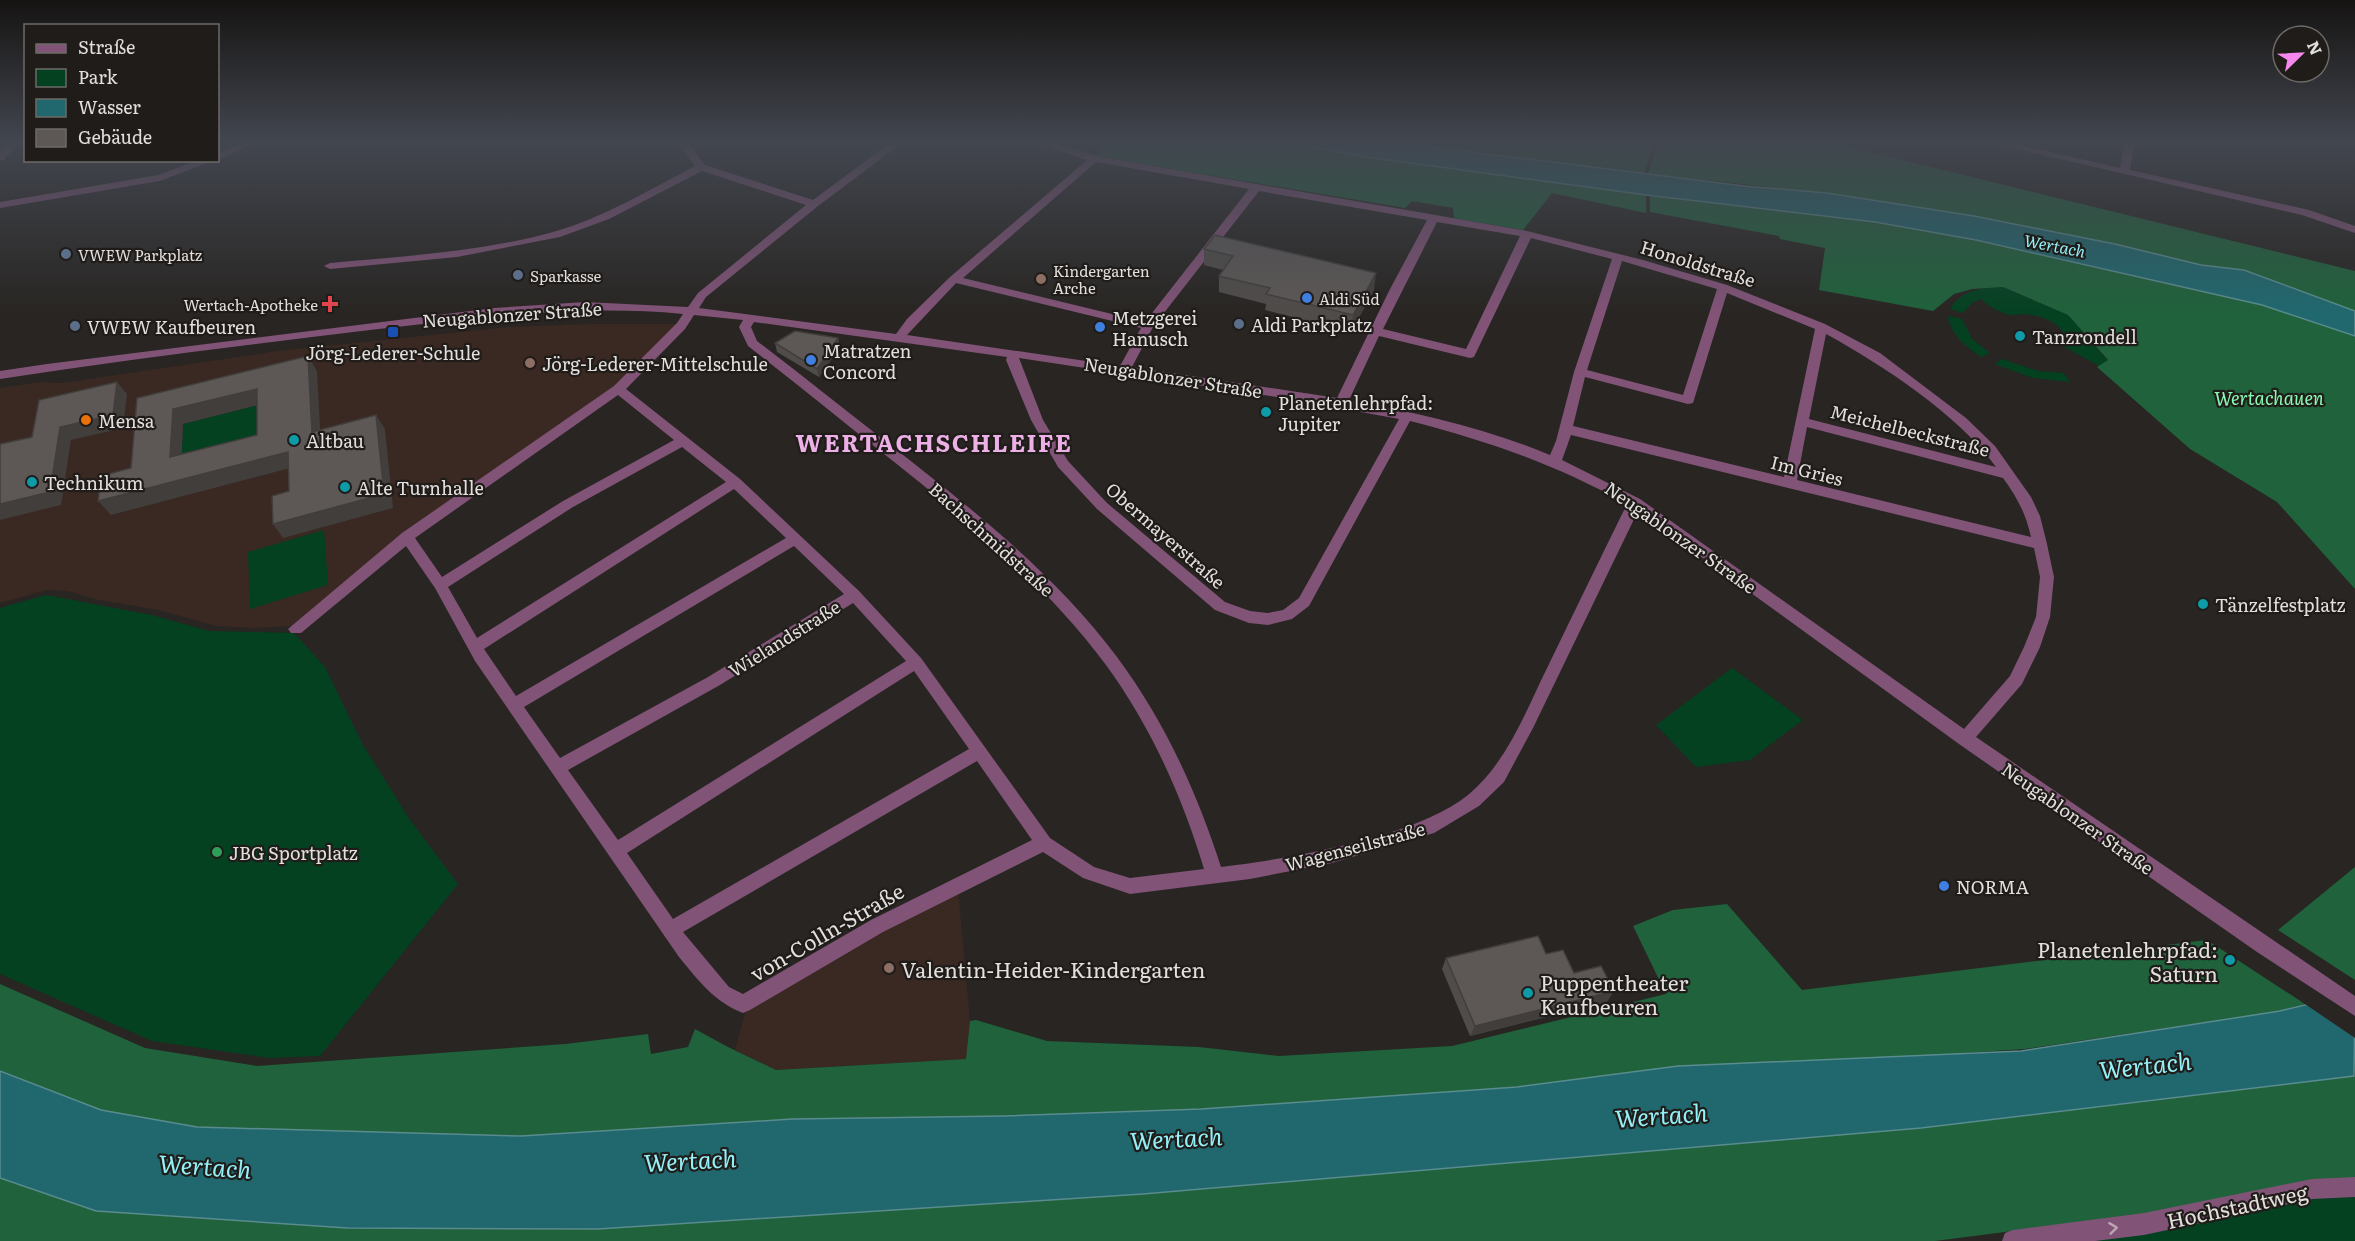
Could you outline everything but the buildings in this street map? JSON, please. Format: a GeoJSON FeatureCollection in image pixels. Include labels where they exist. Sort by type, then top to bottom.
{"type":"FeatureCollection","features":[{"type":"Feature","properties":{"kind":"street"},"geometry":{"type":"LineString","coordinates":[[0,206],[46,198]]}},
{"type":"Feature","properties":{"kind":"street"},"geometry":{"type":"LineString","coordinates":[[330,266],[457,254],[556,235],[605,217],[642,198]]}},
{"type":"Feature","properties":{"kind":"street"},"geometry":{"type":"LineString","coordinates":[[796,198],[814,204]]}},
{"type":"Feature","properties":{"kind":"street"},"geometry":{"type":"LineString","coordinates":[[296,629],[407,537],[618,389],[681,326],[702,295],[822,198]]}},
{"type":"Feature","properties":{"kind":"street"},"geometry":{"type":"LineString","coordinates":[[900,338],[911,321],[954,279],[1049,198]]}},
{"type":"Feature","properties":{"kind":"street"},"geometry":{"type":"LineString","coordinates":[[1124,370],[1148,326],[1248,198]]}},
{"type":"Feature","properties":{"kind":"street","name":"Honoldstraße"},"geometry":{"type":"LineString","coordinates":[[1323,198],[1527,234],[1723,287],[1821,327],[1876,356],[1961,421],[1990,449],[2010,475],[2033,516],[2047,577],[2043,617],[2016,680],[1965,739]]}},
{"type":"Feature","properties":{"kind":"street"},"geometry":{"type":"LineString","coordinates":[[2243,198],[2305,212],[2355,230]]}},
{"type":"Feature","properties":{"kind":"street"},"geometry":{"type":"LineString","coordinates":[[1341,403],[1434,218]]}},
{"type":"Feature","properties":{"kind":"street"},"geometry":{"type":"LineString","coordinates":[[1376,331],[1470,354],[1527,234]]}},
{"type":"Feature","properties":{"kind":"street"},"geometry":{"type":"LineString","coordinates":[[1555,460],[1566,429],[1580,372],[1618,257]]}},
{"type":"Feature","properties":{"kind":"street"},"geometry":{"type":"LineString","coordinates":[[954,279],[1148,326]]}},
{"type":"Feature","properties":{"kind":"street"},"geometry":{"type":"LineString","coordinates":[[1580,372],[1688,400],[1723,287]]}},
{"type":"Feature","properties":{"kind":"street","name":"Neugablonzer Straße"},"geometry":{"type":"LineString","coordinates":[[0,375],[274,337],[508,310],[591,306],[693,310],[1014,353],[1341,403],[1407,415],[1490,437],[1555,460],[1602,481],[1635,501],[1965,739],[2265,948],[2355,1007]]}},
{"type":"Feature","properties":{"kind":"street","name":"Bachschmidstraße"},"geometry":{"type":"LineString","coordinates":[[751,317],[744,327],[752,343],[971,515],[1042,580],[1098,645],[1137,697],[1174,769],[1215,876]]}},
{"type":"Feature","properties":{"kind":"street","name":"Meichelbeckstraße"},"geometry":{"type":"LineString","coordinates":[[1789,484],[1821,327]]}},
{"type":"Feature","properties":{"kind":"street","name":"Obermayerstraße"},"geometry":{"type":"LineString","coordinates":[[1014,353],[1012,360],[1037,420],[1063,464],[1102,507],[1220,606],[1249,617],[1268,620],[1287,615],[1304,602],[1407,415]]}},
{"type":"Feature","properties":{"kind":"street","name":"Wielandstraße"},"geometry":{"type":"LineString","coordinates":[[618,389],[735,482],[854,595],[916,662],[1044,843]]}},
{"type":"Feature","properties":{"kind":"street","name":"Meichelbeckstraße"},"geometry":{"type":"LineString","coordinates":[[1801,421],[2010,475]]}},
{"type":"Feature","properties":{"kind":"street","name":"Im Gries"},"geometry":{"type":"LineString","coordinates":[[1566,429],[2040,544]]}},
{"type":"Feature","properties":{"kind":"street"},"geometry":{"type":"LineString","coordinates":[[440,585],[568,504],[681,441]]}},
{"type":"Feature","properties":{"kind":"street"},"geometry":{"type":"LineString","coordinates":[[474,648],[735,482]]}},
{"type":"Feature","properties":{"kind":"street","name":"Wagenseilstraße"},"geometry":{"type":"LineString","coordinates":[[1044,843],[1089,873],[1130,886],[1215,876],[1332,855],[1428,828],[1473,801],[1497,777],[1525,728],[1635,501]]}},
{"type":"Feature","properties":{"kind":"street","name":"von-Colln-Straße"},"geometry":{"type":"LineString","coordinates":[[407,537],[440,585],[474,648],[685,951],[722,993],[743,1004],[877,926],[1044,843]]}},
{"type":"Feature","properties":{"kind":"street"},"geometry":{"type":"LineString","coordinates":[[514,705],[794,540]]}},
{"type":"Feature","properties":{"kind":"street","name":"Wielandstraße"},"geometry":{"type":"LineString","coordinates":[[557,768],[714,681],[854,595]]}},
{"type":"Feature","properties":{"kind":"street"},"geometry":{"type":"LineString","coordinates":[[615,851],[916,662]]}},
{"type":"Feature","properties":{"kind":"street"},"geometry":{"type":"LineString","coordinates":[[670,930],[875,809],[980,751]]}},
{"type":"Feature","properties":{"kind":"street","name":"Hochstadtweg"},"geometry":{"type":"LineString","coordinates":[[2013,1241],[2144,1224],[2312,1189],[2355,1187]]}},
{"type":"Feature","properties":{"kind":"shaded area"},"geometry":{"type":"Polygon","coordinates":[[[679,324],[616,388],[295,626],[254,628],[216,626],[158,610],[94,599],[68,591],[47,590],[0,603],[0,388],[40,382],[62,383],[277,351],[508,327],[679,324]]]}},
{"type":"Feature","properties":{"kind":"shaded area","name":"Valentin-Heider-Kindergarten"},"geometry":{"type":"Polygon","coordinates":[[[958,888],[970,1021],[967,1059],[776,1070],[735,1050],[747,1006],[958,888]]]}},
{"type":"Feature","properties":{"kind":"green space"},"geometry":{"type":"Polygon","coordinates":[[[1345,198],[1548,198],[1523,230],[1454,218],[1453,208],[1412,201],[1405,208],[1345,198]]]}},
{"type":"Feature","properties":{"kind":"green space"},"geometry":{"type":"Polygon","coordinates":[[[1575,198],[1646,198],[1646,213],[1575,198]]]}},
{"type":"Feature","properties":{"kind":"green space","name":"Wertachauen"},"geometry":{"type":"Polygon","coordinates":[[[1650,198],[1667,198],[1875,222],[1976,240],[2262,305],[2355,336],[2355,589],[2277,502],[2190,449],[2097,367],[2108,360],[2068,315],[2003,287],[1972,289],[1954,294],[1933,311],[1819,290],[1825,248],[1780,239],[1779,236],[1650,212],[1650,198]]]}},
{"type":"Feature","properties":{"kind":"green space"},"geometry":{"type":"Polygon","coordinates":[[[1858,198],[2057,198],[2355,271],[2355,311],[2244,270],[2201,265],[2115,244],[1974,216],[1858,198]]]}},
{"type":"Feature","properties":{"kind":"green space"},"geometry":{"type":"Polygon","coordinates":[[[2003,287],[2068,315],[2108,361],[2099,366],[2063,346],[2066,341],[2061,329],[2044,318],[2024,314],[2006,314],[1992,308],[1981,299],[1972,303],[1963,313],[1950,309],[1960,297],[1973,291],[2003,287]]]}},
{"type":"Feature","properties":{"kind":"green space"},"geometry":{"type":"Polygon","coordinates":[[[1948,316],[1962,319],[1972,339],[1990,353],[1981,357],[1965,344],[1952,329],[1948,316]]]}},
{"type":"Feature","properties":{"kind":"green space"},"geometry":{"type":"Polygon","coordinates":[[[2002,359],[2038,371],[2064,373],[2070,382],[2033,378],[1994,364],[2002,359]]]}},
{"type":"Feature","properties":{"kind":"green space"},"geometry":{"type":"Polygon","coordinates":[[[266,403],[267,449],[181,471],[183,424],[266,403]]]}},
{"type":"Feature","properties":{"kind":"green space"},"geometry":{"type":"Polygon","coordinates":[[[324,530],[328,585],[250,609],[248,552],[324,530]]]}},
{"type":"Feature","properties":{"kind":"green space","name":"JBG Sportplatz"},"geometry":{"type":"Polygon","coordinates":[[[46,595],[152,615],[209,631],[294,633],[325,667],[363,745],[410,820],[458,884],[320,1056],[269,1058],[152,1041],[0,974],[0,608],[46,595]]]}},
{"type":"Feature","properties":{"kind":"green space"},"geometry":{"type":"Polygon","coordinates":[[[1732,668],[1803,720],[1750,760],[1696,767],[1656,725],[1732,668]]]}},
{"type":"Feature","properties":{"kind":"green space"},"geometry":{"type":"Polygon","coordinates":[[[2355,867],[2355,980],[2278,930],[2355,867]]]}},
{"type":"Feature","properties":{"kind":"green space"},"geometry":{"type":"Polygon","coordinates":[[[1727,904],[1802,990],[2207,940],[2305,1004],[2280,1011],[2025,1049],[1890,1058],[1678,1066],[1517,1087],[1201,1109],[1004,1116],[792,1119],[521,1136],[197,1127],[101,1110],[0,1071],[0,984],[145,1048],[257,1066],[565,1044],[648,1034],[651,1054],[688,1047],[695,1029],[776,1070],[966,1059],[970,1021],[976,1020],[1047,1041],[1199,1047],[1279,1056],[1452,1046],[1666,994],[1633,926],[1673,910],[1727,904]]]}},
{"type":"Feature","properties":{"kind":"green space"},"geometry":{"type":"Polygon","coordinates":[[[2355,1076],[2355,1178],[2138,1215],[1935,1241],[0,1241],[0,1178],[96,1211],[347,1228],[598,1229],[1143,1194],[1921,1128],[2355,1076]]]}},
{"type":"Feature","properties":{"kind":"green space"},"geometry":{"type":"Polygon","coordinates":[[[2355,1194],[2355,1241],[2068,1241],[2318,1197],[2355,1194]]]}},
{"type":"Feature","properties":{"kind":"water","name":"Wertach"},"geometry":{"type":"Polygon","coordinates":[[[1671,198],[1858,198],[1974,216],[2115,244],[2201,265],[2244,270],[2355,311],[2355,336],[2262,305],[1976,240],[1875,222],[1671,198]]]}},
{"type":"Feature","properties":{"kind":"water","name":"Wertach"},"geometry":{"type":"Polygon","coordinates":[[[2355,993],[2354,1076],[1921,1128],[1143,1194],[598,1229],[347,1228],[96,1211],[0,1178],[0,1071],[101,1110],[197,1127],[521,1136],[792,1119],[1004,1116],[1201,1109],[1517,1087],[1678,1066],[2021,1051],[2280,1011],[2355,993]]]}},
{"type":"Feature","properties":{"kind":"pier"},"geometry":{"type":"Polygon","coordinates":[[[2355,990],[2355,1038],[2302,1002],[2346,993],[2355,990]]]}},
{"type":"Feature","properties":{"kind":"place","name":"VWEW Parkplatz"},"geometry":{"type":"Point","coordinates":[66,254]}},
{"type":"Feature","properties":{"kind":"place","name":"Sparkasse"},"geometry":{"type":"Point","coordinates":[518,275]}},
{"type":"Feature","properties":{"kind":"place","name":"Kindergarten Arche"},"geometry":{"type":"Point","coordinates":[1041,279]}},
{"type":"Feature","properties":{"kind":"place","name":"Aldi Süd"},"geometry":{"type":"Point","coordinates":[1307,298]}},
{"type":"Feature","properties":{"kind":"place","name":"Wertach-Apotheke"},"geometry":{"type":"Point","coordinates":[330,304]}},
{"type":"Feature","properties":{"kind":"place","name":"Aldi Parkplatz"},"geometry":{"type":"Point","coordinates":[1239,324]}},
{"type":"Feature","properties":{"kind":"place","name":"VWEW Kaufbeuren"},"geometry":{"type":"Point","coordinates":[75,326]}},
{"type":"Feature","properties":{"kind":"place","name":"Metzgerei Hanusch"},"geometry":{"type":"Point","coordinates":[1100,327]}},
{"type":"Feature","properties":{"kind":"place","name":"Jörg-Lederer-Schule"},"geometry":{"type":"Point","coordinates":[393,332]}},
{"type":"Feature","properties":{"kind":"place","name":"Tanzrondell"},"geometry":{"type":"Point","coordinates":[2020,336]}},
{"type":"Feature","properties":{"kind":"place","name":"Matratzen Concord"},"geometry":{"type":"Point","coordinates":[811,360]}},
{"type":"Feature","properties":{"kind":"place","name":"Jörg-Lederer-Mittelschule"},"geometry":{"type":"Point","coordinates":[530,363]}},
{"type":"Feature","properties":{"kind":"place","name":"Planetenlehrpfad: Jupiter"},"geometry":{"type":"Point","coordinates":[1266,412]}},
{"type":"Feature","properties":{"kind":"place","name":"Mensa"},"geometry":{"type":"Point","coordinates":[86,420]}},
{"type":"Feature","properties":{"kind":"place","name":"Altbau"},"geometry":{"type":"Point","coordinates":[294,440]}},
{"type":"Feature","properties":{"kind":"place","name":"Technikum"},"geometry":{"type":"Point","coordinates":[32,482]}},
{"type":"Feature","properties":{"kind":"place","name":"Alte Turnhalle"},"geometry":{"type":"Point","coordinates":[345,487]}},
{"type":"Feature","properties":{"kind":"place","name":"Tänzelfestplatz"},"geometry":{"type":"Point","coordinates":[2203,604]}},
{"type":"Feature","properties":{"kind":"place","name":"JBG Sportplatz"},"geometry":{"type":"Point","coordinates":[217,852]}},
{"type":"Feature","properties":{"kind":"place","name":"NORMA"},"geometry":{"type":"Point","coordinates":[1944,886]}},
{"type":"Feature","properties":{"kind":"place","name":"Planetenlehrpfad: Saturn"},"geometry":{"type":"Point","coordinates":[2230,960]}},
{"type":"Feature","properties":{"kind":"place","name":"Valentin-Heider-Kindergarten"},"geometry":{"type":"Point","coordinates":[889,968]}},
{"type":"Feature","properties":{"kind":"place","name":"Puppentheater Kaufbeuren"},"geometry":{"type":"Point","coordinates":[1528,993]}},
{"type":"Feature","properties":{"kind":"district","name":"WERTACHSCHLEIFE"},"geometry":{"type":"Point","coordinates":[934,441]}}]}
